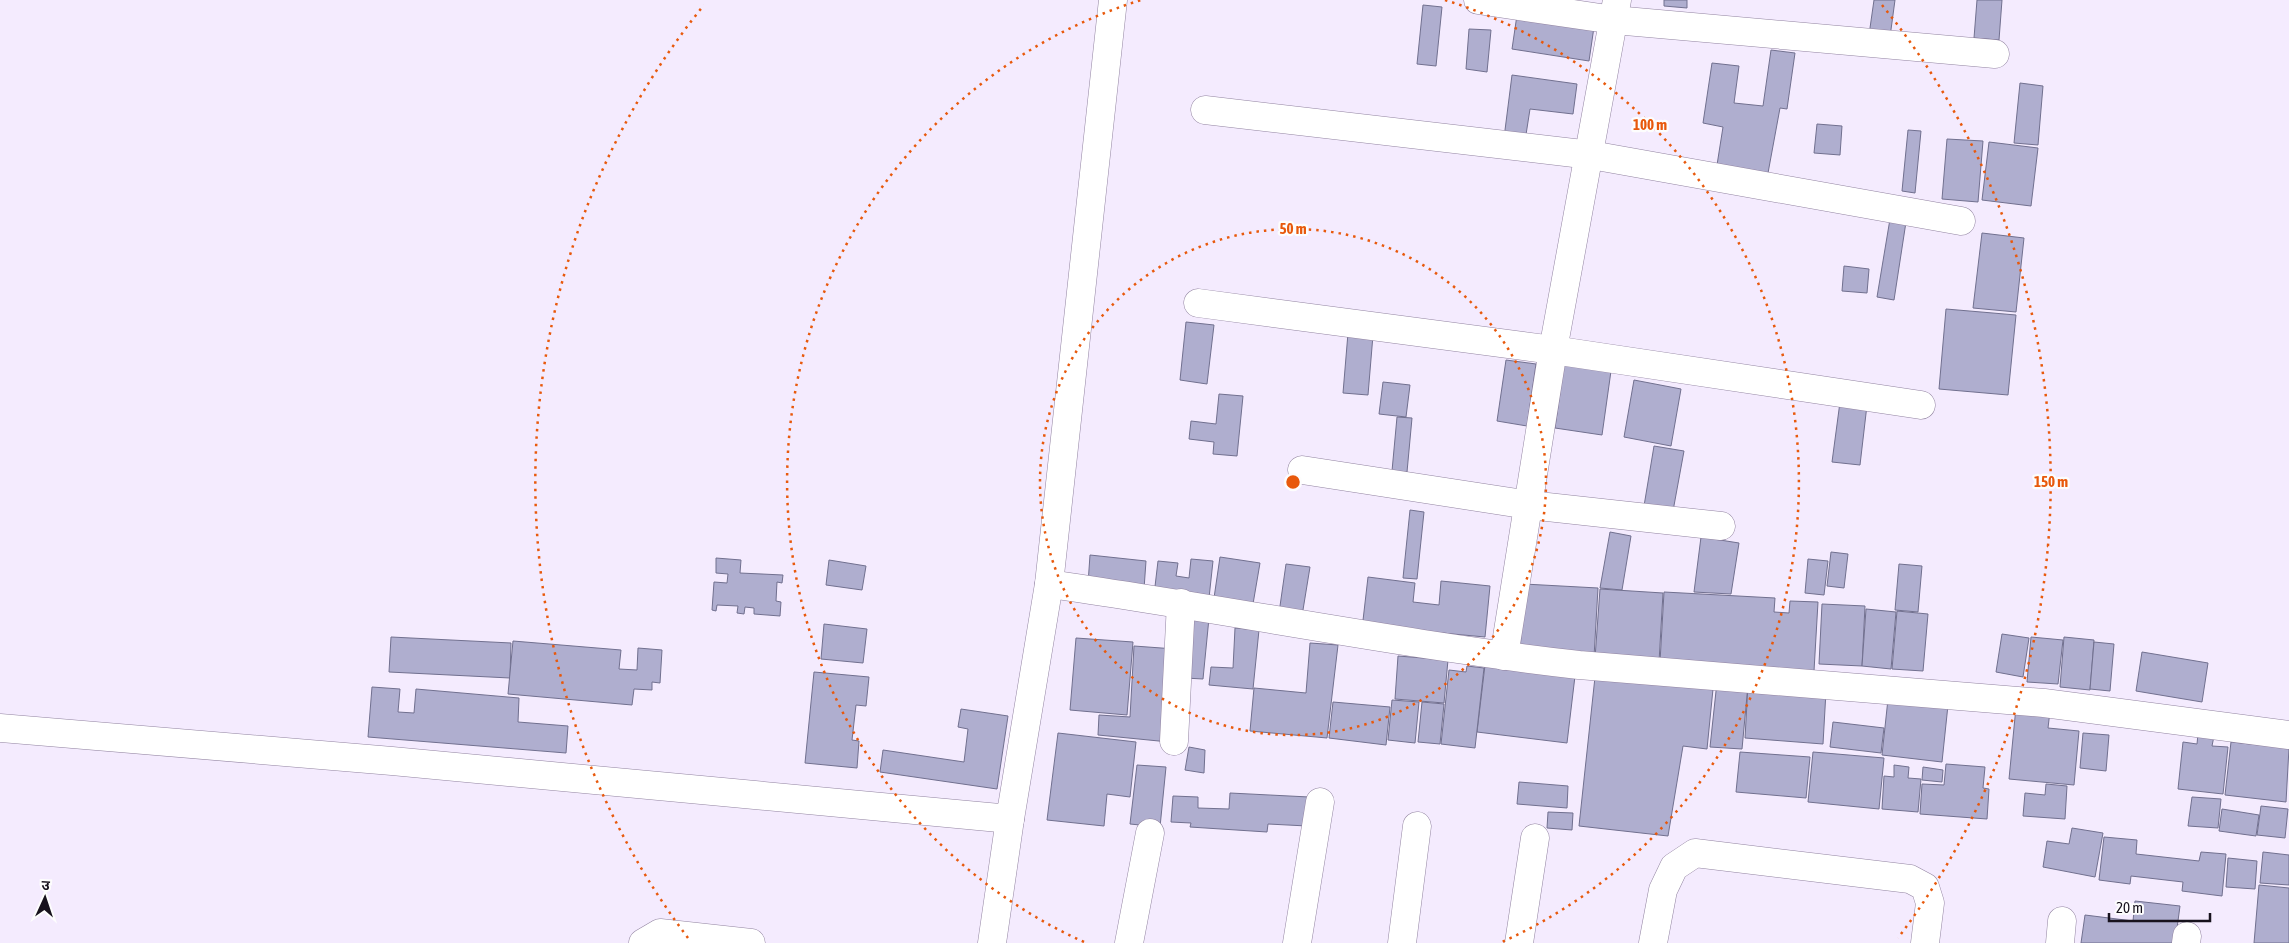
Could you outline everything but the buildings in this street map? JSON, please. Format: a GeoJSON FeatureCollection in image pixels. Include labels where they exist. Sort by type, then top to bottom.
{"type":"FeatureCollection","features":[{"type":"Feature","properties":{"kind":"street"},"geometry":{"type":"LineString","coordinates":[[992,943],[1010,819],[1049,584],[1113,0]]}},
{"type":"Feature","properties":{"kind":"street"},"geometry":{"type":"LineString","coordinates":[[1478,0],[1616,10],[1995,54]]}},
{"type":"Feature","properties":{"kind":"street"},"geometry":{"type":"LineString","coordinates":[[1504,656],[1553,350],[1616,10]]}},
{"type":"Feature","properties":{"kind":"street"},"geometry":{"type":"LineString","coordinates":[[1205,110],[1590,155],[1961,222]]}},
{"type":"Feature","properties":{"kind":"street"},"geometry":{"type":"LineString","coordinates":[[1198,303],[1553,350],[1921,405]]}},
{"type":"Feature","properties":{"kind":"street"},"geometry":{"type":"LineString","coordinates":[[1302,470],[1528,505],[1721,526]]}},
{"type":"Feature","properties":{"kind":"street"},"geometry":{"type":"LineString","coordinates":[[1049,584],[1181,603],[1504,656],[1589,666],[2044,702],[2289,735]]}},
{"type":"Feature","properties":{"kind":"street"},"geometry":{"type":"LineString","coordinates":[[1174,741],[1181,603]]}},
{"type":"Feature","properties":{"kind":"street"},"geometry":{"type":"LineString","coordinates":[[0,728],[392,760],[1010,819]]}},
{"type":"Feature","properties":{"kind":"street"},"geometry":{"type":"LineString","coordinates":[[1297,943],[1320,802]]}},
{"type":"Feature","properties":{"kind":"street"},"geometry":{"type":"LineString","coordinates":[[1402,943],[1417,826]]}},
{"type":"Feature","properties":{"kind":"street"},"geometry":{"type":"LineString","coordinates":[[1130,943],[1150,833]]}},
{"type":"Feature","properties":{"kind":"street"},"geometry":{"type":"LineString","coordinates":[[1519,943],[1535,838]]}},
{"type":"Feature","properties":{"kind":"street"},"geometry":{"type":"LineString","coordinates":[[1652,943],[1663,890],[1674,867],[1695,853],[1910,879],[1925,887],[1930,903],[1925,943]]}},
{"type":"Feature","properties":{"kind":"street"},"geometry":{"type":"LineString","coordinates":[[643,943],[660,933],[751,943]]}}]}
